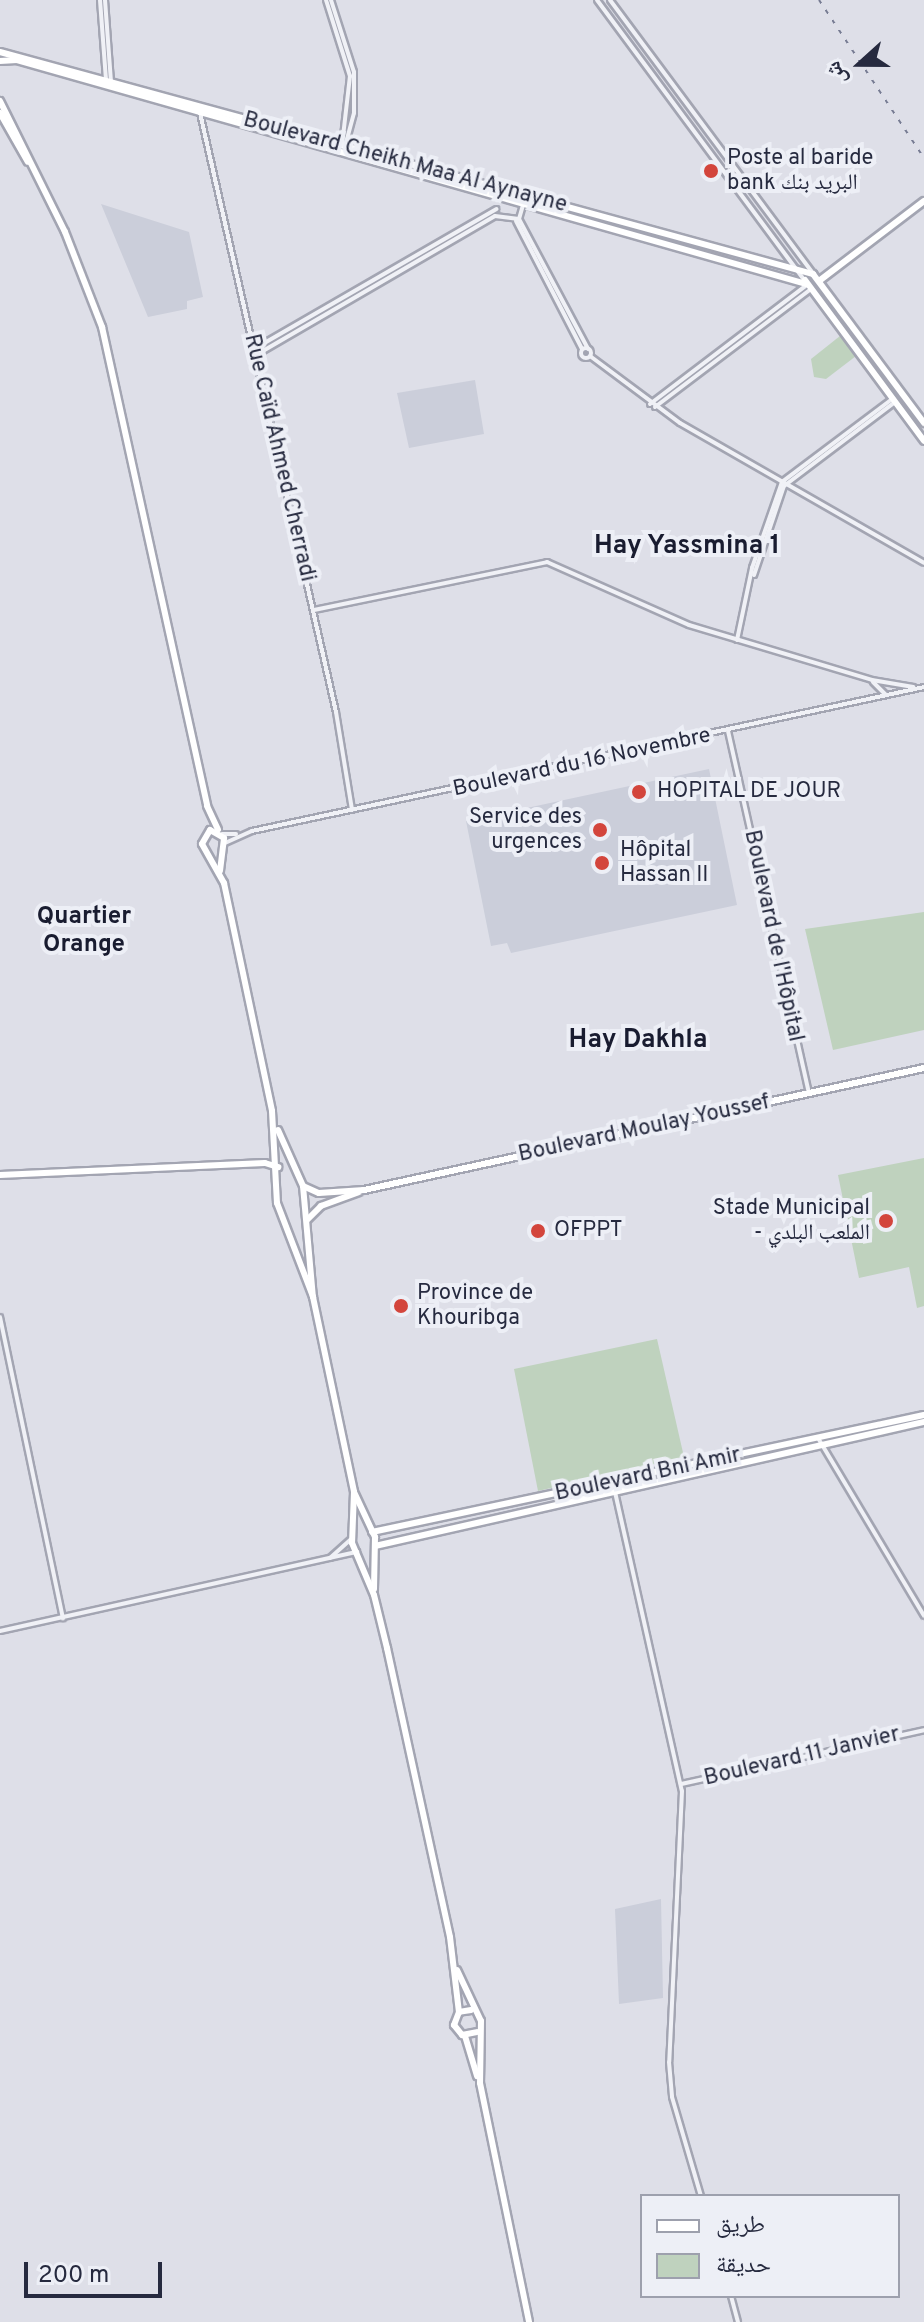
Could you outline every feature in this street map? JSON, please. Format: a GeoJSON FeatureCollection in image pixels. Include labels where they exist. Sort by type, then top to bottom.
{"type":"FeatureCollection","features":[{"type":"Feature","properties":{"kind":"main road","name":"Boulevard Cheikh Maa Al Aynayne"},"geometry":{"type":"LineString","coordinates":[[0,52],[108,80],[200,110],[344,145],[500,194]]}},
{"type":"Feature","properties":{"kind":"main road","name":"Boulevard Cheikh Maa Al Aynayne"},"geometry":{"type":"LineString","coordinates":[[0,61],[17,60],[816,278]]}},
{"type":"Feature","properties":{"kind":"main road"},"geometry":{"type":"LineString","coordinates":[[0,101],[80,267],[109,351],[208,810],[223,845],[220,871]]}},
{"type":"Feature","properties":{"kind":"main road"},"geometry":{"type":"LineString","coordinates":[[0,113],[33,170]]}},
{"type":"Feature","properties":{"kind":"main road","name":"Boulevard Cheikh Maa Al Aynayne"},"geometry":{"type":"LineString","coordinates":[[524,200],[808,286]]}},
{"type":"Feature","properties":{"kind":"main road"},"geometry":{"type":"LineString","coordinates":[[808,286],[924,201]]}},
{"type":"Feature","properties":{"kind":"main road"},"geometry":{"type":"LineString","coordinates":[[808,286],[818,289],[816,278]]}},
{"type":"Feature","properties":{"kind":"main road"},"geometry":{"type":"LineString","coordinates":[[816,278],[924,423]]}},
{"type":"Feature","properties":{"kind":"main road"},"geometry":{"type":"LineString","coordinates":[[808,286],[924,441]]}},
{"type":"Feature","properties":{"kind":"main road"},"geometry":{"type":"LineString","coordinates":[[208,810],[202,844],[210,851],[220,871],[272,1111],[279,1167],[274,1177],[282,1223],[291,1236],[313,1297]]}},
{"type":"Feature","properties":{"kind":"main road"},"geometry":{"type":"LineString","coordinates":[[205,832],[220,832]]}},
{"type":"Feature","properties":{"kind":"main road"},"geometry":{"type":"LineString","coordinates":[[210,851],[223,845]]}},
{"type":"Feature","properties":{"kind":"main road","name":"Boulevard Moulay Youssef"},"geometry":{"type":"LineString","coordinates":[[364,1190],[924,1068]]}},
{"type":"Feature","properties":{"kind":"main road"},"geometry":{"type":"LineString","coordinates":[[272,1111],[303,1186],[313,1297],[354,1492],[371,1531],[374,1595]]}},
{"type":"Feature","properties":{"kind":"main road"},"geometry":{"type":"LineString","coordinates":[[259,1165],[274,1177]]}},
{"type":"Feature","properties":{"kind":"main road"},"geometry":{"type":"LineString","coordinates":[[0,1175],[292,1165]]}},
{"type":"Feature","properties":{"kind":"main road"},"geometry":{"type":"LineString","coordinates":[[303,1186],[319,1193],[364,1190]]}},
{"type":"Feature","properties":{"kind":"main road"},"geometry":{"type":"LineString","coordinates":[[307,1220],[321,1206],[364,1190]]}},
{"type":"Feature","properties":{"kind":"main road"},"geometry":{"type":"LineString","coordinates":[[291,1236],[306,1232]]}},
{"type":"Feature","properties":{"kind":"main road","name":"Boulevard Bni Amir"},"geometry":{"type":"LineString","coordinates":[[359,1552],[924,1415]]}},
{"type":"Feature","properties":{"kind":"main road","name":"Boulevard Bni Amir"},"geometry":{"type":"LineString","coordinates":[[352,1538],[371,1531],[924,1422]]}},
{"type":"Feature","properties":{"kind":"main road"},"geometry":{"type":"LineString","coordinates":[[354,1492],[352,1538],[374,1595],[455,1966],[459,2012],[454,2025],[465,2036],[480,2083],[529,2322]]}},
{"type":"Feature","properties":{"kind":"main road"},"geometry":{"type":"LineString","coordinates":[[455,1966],[471,2010],[481,2021],[477,2032],[480,2083]]}},
{"type":"Feature","properties":{"kind":"main road"},"geometry":{"type":"LineString","coordinates":[[459,2012],[471,2010]]}},
{"type":"Feature","properties":{"kind":"main road"},"geometry":{"type":"LineString","coordinates":[[465,2036],[477,2032]]}},
{"type":"Feature","properties":{"kind":"street"},"geometry":{"type":"LineString","coordinates":[[102,0],[108,80]]}},
{"type":"Feature","properties":{"kind":"street"},"geometry":{"type":"LineString","coordinates":[[328,0],[350,76],[344,145]]}},
{"type":"Feature","properties":{"kind":"street"},"geometry":{"type":"LineString","coordinates":[[597,0],[808,286],[652,405]]}},
{"type":"Feature","properties":{"kind":"street"},"geometry":{"type":"LineString","coordinates":[[610,0],[816,278]]}},
{"type":"Feature","properties":{"kind":"street"},"geometry":{"type":"LineString","coordinates":[[673,102],[681,97]]}},
{"type":"Feature","properties":{"kind":"street","name":"Rue Caïd Ahmed Cherradi"},"geometry":{"type":"LineString","coordinates":[[200,110],[313,610],[352,810]]}},
{"type":"Feature","properties":{"kind":"street"},"geometry":{"type":"LineString","coordinates":[[743,197],[750,191]]}},
{"type":"Feature","properties":{"kind":"street"},"geometry":{"type":"LineString","coordinates":[[495,216],[500,194]]}},
{"type":"Feature","properties":{"kind":"street"},"geometry":{"type":"LineString","coordinates":[[524,200],[518,218],[590,356],[652,405],[924,563]]}},
{"type":"Feature","properties":{"kind":"street"},"geometry":{"type":"LineString","coordinates":[[254,349],[496,209]]}},
{"type":"Feature","properties":{"kind":"street"},"geometry":{"type":"LineString","coordinates":[[256,355],[495,216],[518,218]]}},
{"type":"Feature","properties":{"kind":"street"},"geometry":{"type":"LineString","coordinates":[[769,232],[777,227]]}},
{"type":"Feature","properties":{"kind":"street"},"geometry":{"type":"LineString","coordinates":[[585,349],[582,357],[590,356]]}},
{"type":"Feature","properties":{"kind":"street"},"geometry":{"type":"LineString","coordinates":[[737,640],[753,577],[784,483],[894,401]]}},
{"type":"Feature","properties":{"kind":"street"},"geometry":{"type":"LineString","coordinates":[[313,610],[547,562],[671,618],[873,681],[922,687]]}},
{"type":"Feature","properties":{"kind":"street"},"geometry":{"type":"LineString","coordinates":[[873,681],[889,695]]}},
{"type":"Feature","properties":{"kind":"street"},"geometry":{"type":"LineString","coordinates":[[871,699],[873,681]]}},
{"type":"Feature","properties":{"kind":"street"},"geometry":{"type":"LineString","coordinates":[[887,684],[889,695]]}},
{"type":"Feature","properties":{"kind":"street","name":"Boulevard du 16 Novembre"},"geometry":{"type":"LineString","coordinates":[[223,845],[239,835],[922,687]]}},
{"type":"Feature","properties":{"kind":"street","name":"Boulevard de l'Hôpital"},"geometry":{"type":"LineString","coordinates":[[728,731],[809,1093]]}},
{"type":"Feature","properties":{"kind":"street","name":"Boulevard du 16 Novembre"},"geometry":{"type":"LineString","coordinates":[[220,832],[239,835]]}},
{"type":"Feature","properties":{"kind":"street"},"geometry":{"type":"LineString","coordinates":[[0,1317],[63,1618]]}},
{"type":"Feature","properties":{"kind":"street"},"geometry":{"type":"LineString","coordinates":[[820,1442],[924,1616]]}},
{"type":"Feature","properties":{"kind":"street"},"geometry":{"type":"LineString","coordinates":[[615,1492],[681,1784],[669,2062],[672,2097],[700,2194]]}},
{"type":"Feature","properties":{"kind":"street"},"geometry":{"type":"LineString","coordinates":[[328,1559],[352,1538]]}},
{"type":"Feature","properties":{"kind":"street"},"geometry":{"type":"LineString","coordinates":[[0,1631],[359,1552]]}},
{"type":"Feature","properties":{"kind":"street","name":"Boulevard 11 Janvier"},"geometry":{"type":"LineString","coordinates":[[681,1784],[924,1730]]}},
{"type":"Feature","properties":{"kind":"street"},"geometry":{"type":"LineString","coordinates":[[732,2298],[738,2322]]}},
{"type":"Feature","properties":{"kind":"shaded area"},"geometry":{"type":"Polygon","coordinates":[[[101,204],[189,232],[203,297],[187,301],[187,309],[148,317],[101,204]]]}},
{"type":"Feature","properties":{"kind":"shaded area"},"geometry":{"type":"Polygon","coordinates":[[[475,380],[484,434],[409,448],[397,393],[475,380]]]}},
{"type":"Feature","properties":{"kind":"shaded area","name":"Hôpital Hassan II"},"geometry":{"type":"Polygon","coordinates":[[[709,769],[737,905],[511,953],[507,943],[491,946],[466,821],[709,769]]]}},
{"type":"Feature","properties":{"kind":"shaded area"},"geometry":{"type":"Polygon","coordinates":[[[661,1899],[663,1998],[619,2004],[615,1909],[661,1899]]]}},
{"type":"Feature","properties":{"kind":"green space"},"geometry":{"type":"Polygon","coordinates":[[[840,336],[856,356],[826,379],[814,377],[811,359],[840,336]]]}},
{"type":"Feature","properties":{"kind":"green space"},"geometry":{"type":"Polygon","coordinates":[[[924,912],[924,1030],[833,1050],[805,929],[924,912]]]}},
{"type":"Feature","properties":{"kind":"green space","name":"Stade Municipal - الملعب البلدي"},"geometry":{"type":"Polygon","coordinates":[[[924,1158],[924,1306],[917,1308],[909,1267],[859,1278],[838,1175],[924,1158]]]}},
{"type":"Feature","properties":{"kind":"green space"},"geometry":{"type":"Polygon","coordinates":[[[657,1339],[684,1457],[538,1491],[514,1369],[657,1339]]]}},
{"type":"Feature","properties":{"kind":"railway"},"geometry":{"type":"LineString","coordinates":[[819,0],[924,158]]}},
{"type":"Feature","properties":{"kind":"place","name":"Poste al baride bank البريد بنك"},"geometry":{"type":"Point","coordinates":[711,171]}},
{"type":"Feature","properties":{"kind":"place","name":"HOPITAL DE JOUR"},"geometry":{"type":"Point","coordinates":[639,792]}},
{"type":"Feature","properties":{"kind":"place","name":"Service des urgences"},"geometry":{"type":"Point","coordinates":[600,830]}},
{"type":"Feature","properties":{"kind":"place","name":"Hôpital Hassan II"},"geometry":{"type":"Point","coordinates":[602,863]}},
{"type":"Feature","properties":{"kind":"place","name":"Stade Municipal - الملعب البلدي"},"geometry":{"type":"Point","coordinates":[886,1221]}},
{"type":"Feature","properties":{"kind":"place","name":"OFPPT"},"geometry":{"type":"Point","coordinates":[538,1231]}},
{"type":"Feature","properties":{"kind":"place","name":"Province de Khouribga"},"geometry":{"type":"Point","coordinates":[401,1306]}},
{"type":"Feature","properties":{"kind":"district","name":"Hay Yassmina 1"},"geometry":{"type":"Point","coordinates":[687,547]}},
{"type":"Feature","properties":{"kind":"district","name":"Quartier Orange"},"geometry":{"type":"Point","coordinates":[84,932]}},
{"type":"Feature","properties":{"kind":"district","name":"Hay Dakhla"},"geometry":{"type":"Point","coordinates":[638,1041]}}]}
